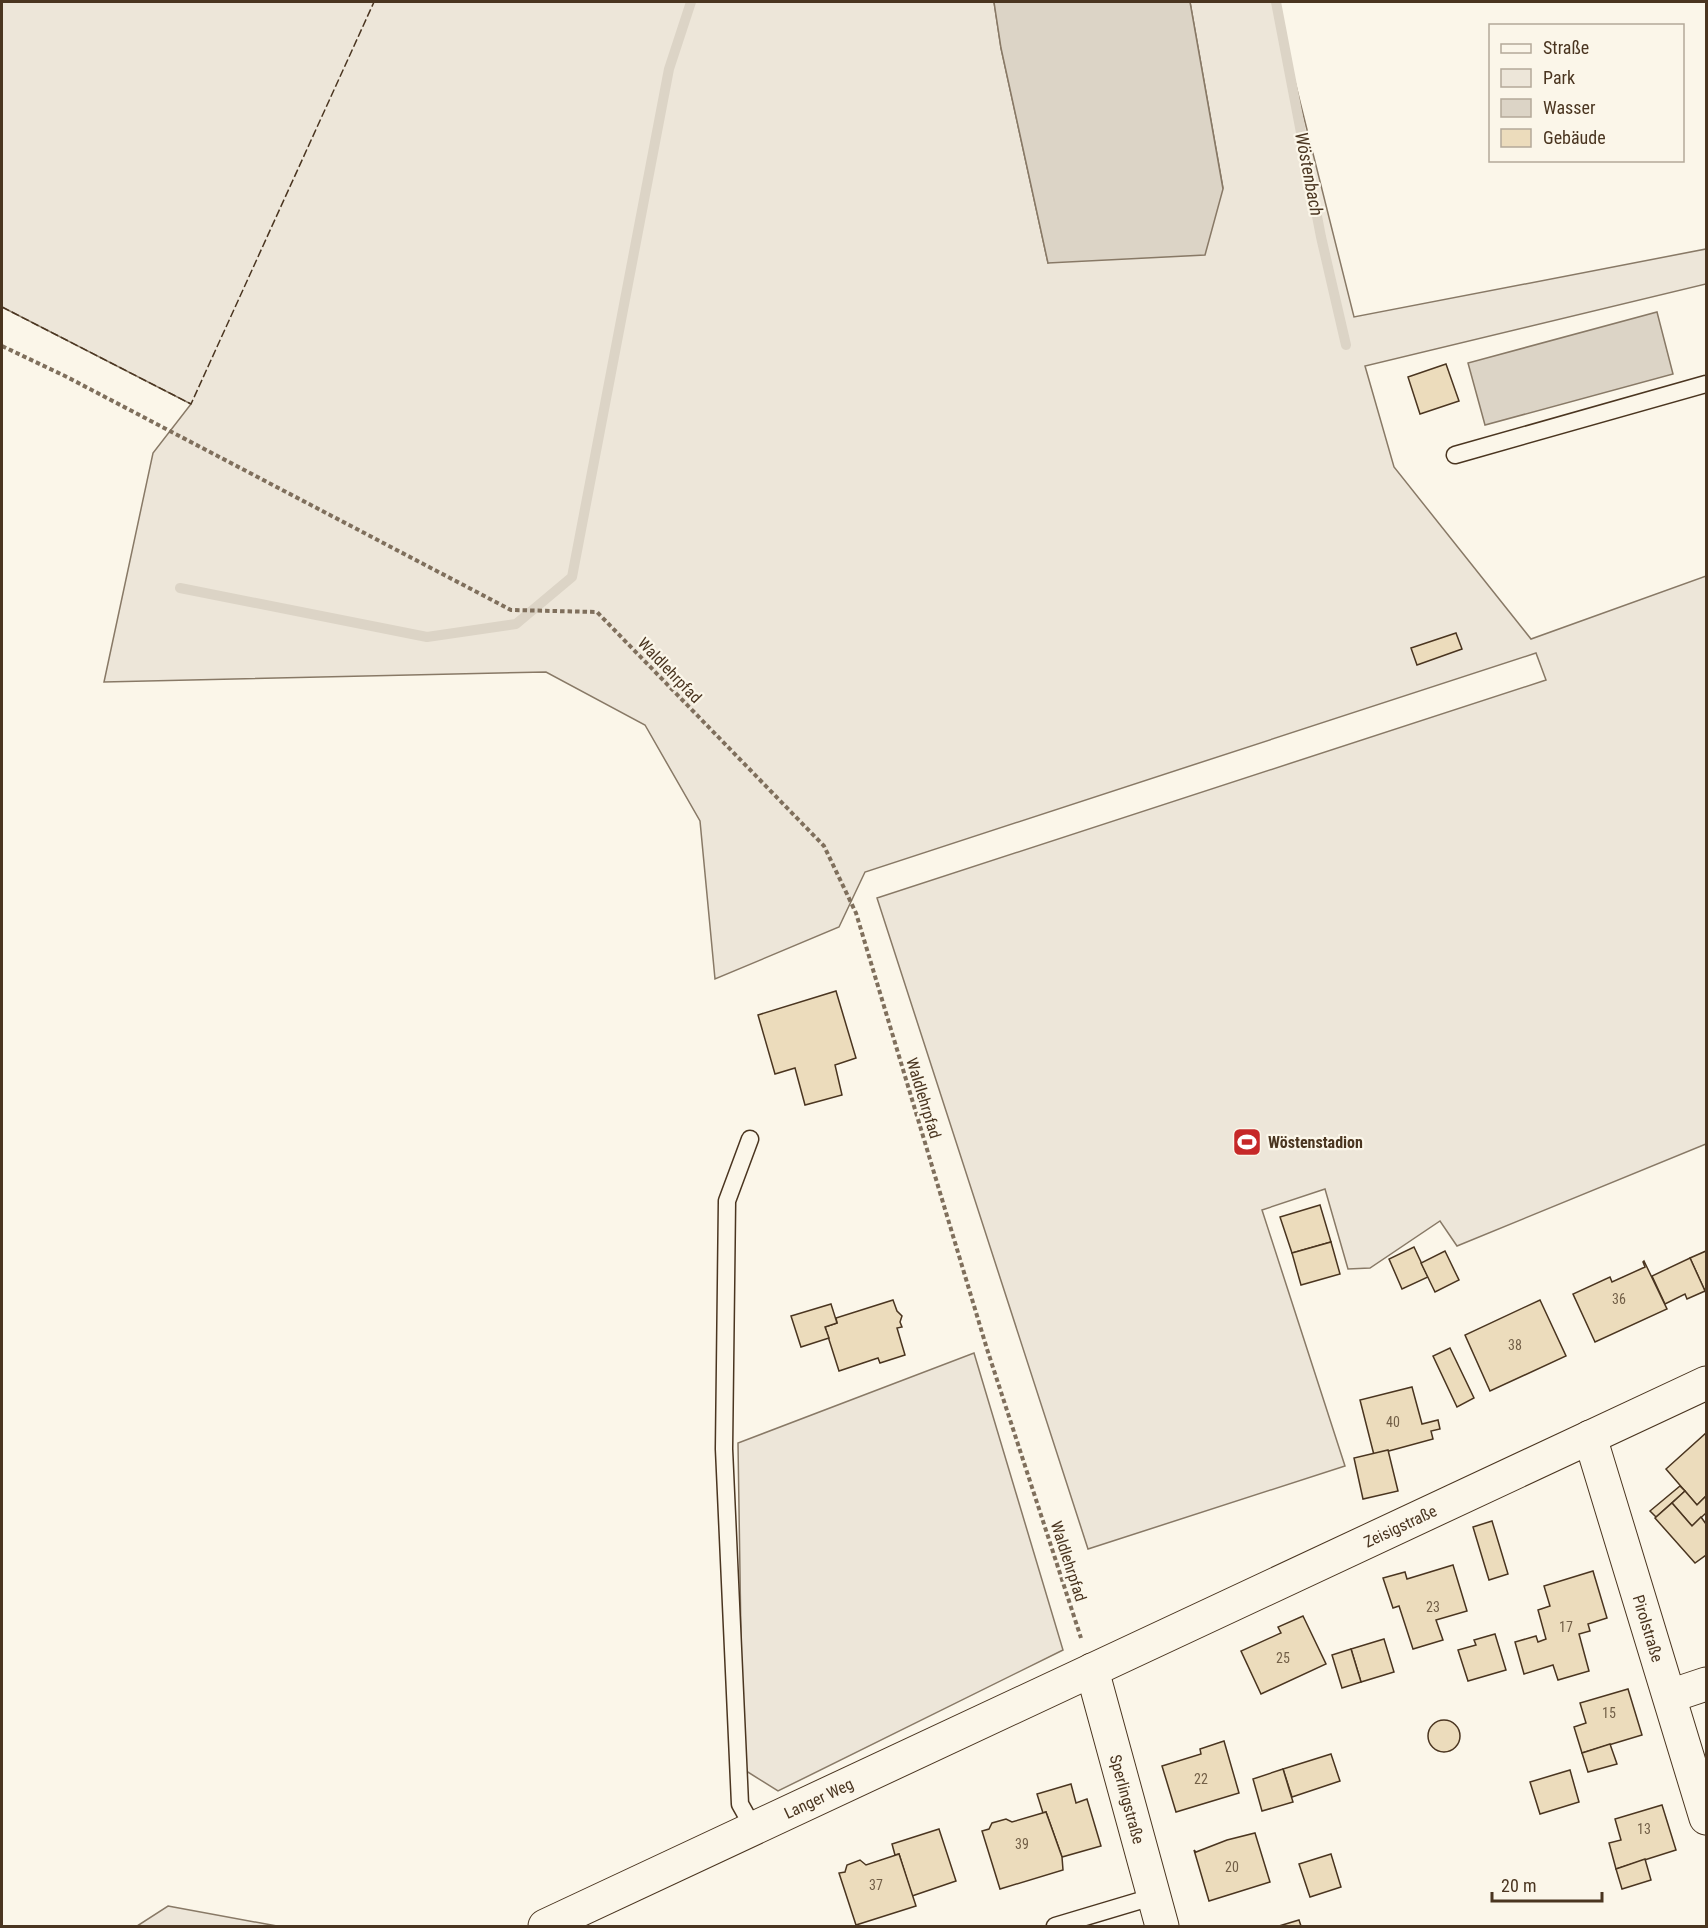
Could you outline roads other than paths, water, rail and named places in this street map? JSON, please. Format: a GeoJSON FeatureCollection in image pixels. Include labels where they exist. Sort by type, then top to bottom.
{"type":"FeatureCollection","features":[{"type":"Feature","properties":{"kind":"street","name":"Zeisigstraße"},"geometry":{"type":"LineString","coordinates":[[1092,1670],[1707,1383]]}},
{"type":"Feature","properties":{"kind":"street","name":"Pirolstraße"},"geometry":{"type":"LineString","coordinates":[[1590,1437],[1707,1818]]}},
{"type":"Feature","properties":{"kind":"street","name":"Langer Weg"},"geometry":{"type":"LineString","coordinates":[[545,1926],[1092,1670]]}},
{"type":"Feature","properties":{"kind":"street","name":"Sperlingstraße"},"geometry":{"type":"LineString","coordinates":[[1092,1670],[1157,1912]]}},
{"type":"Feature","properties":{"kind":"street"},"geometry":{"type":"LineString","coordinates":[[1670,1696],[1707,1684]]}},
{"type":"Feature","properties":{"kind":"lane"},"geometry":{"type":"LineString","coordinates":[[1455,455],[1707,384]]}},
{"type":"Feature","properties":{"kind":"lane"},"geometry":{"type":"LineString","coordinates":[[750,1139],[727,1200],[724,1449],[740,1804],[754,1829]]}},
{"type":"Feature","properties":{"kind":"lane"},"geometry":{"type":"LineString","coordinates":[[1055,1926],[1157,1912]]}},
{"type":"Feature","properties":{"kind":"water"},"geometry":{"type":"Polygon","coordinates":[[[994,2],[1190,2],[1223,189],[1205,255],[1048,263],[1001,48],[994,2]]]}},
{"type":"Feature","properties":{"kind":"water"},"geometry":{"type":"Polygon","coordinates":[[[1657,312],[1673,374],[1485,425],[1468,363],[1657,312]]]}},
{"type":"Feature","properties":{"kind":"waterway"},"geometry":{"type":"LineString","coordinates":[[180,588],[427,637],[516,624],[572,577],[669,69],[691,2]]}},
{"type":"Feature","properties":{"kind":"waterway","name":"Wöstenbach"},"geometry":{"type":"LineString","coordinates":[[1276,2],[1321,237],[1346,345]]}},
{"type":"Feature","properties":{"kind":"place","name":"Wöstenstadion"},"geometry":{"type":"Point","coordinates":[1247,1142]}}]}
